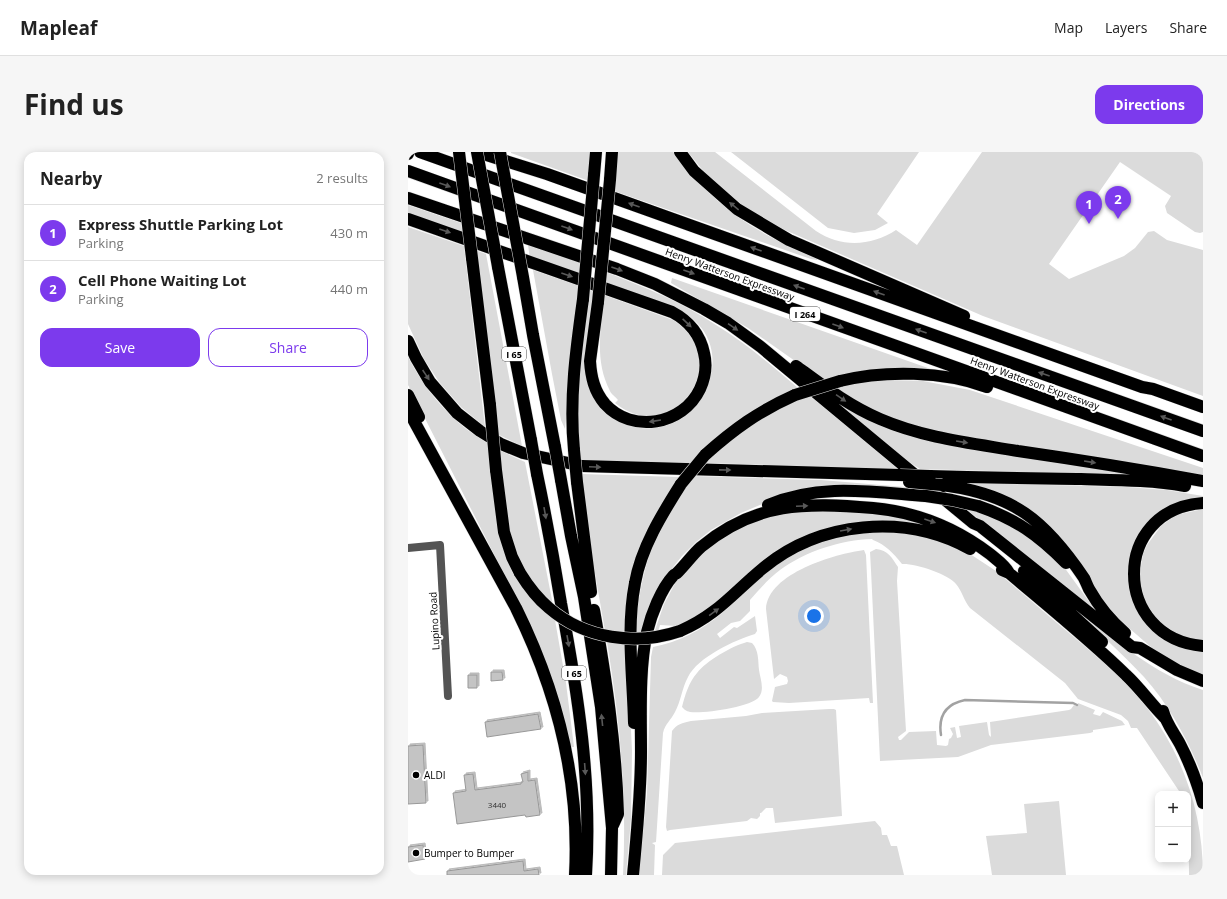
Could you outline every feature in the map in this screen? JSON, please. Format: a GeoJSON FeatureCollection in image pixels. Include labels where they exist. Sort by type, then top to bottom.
{"type":"FeatureCollection","features":[{"type":"Feature","properties":{"kind":"highway","name":"Henry Watterson Expressway"},"geometry":{"type":"LineString","coordinates":[[420,152],[1203,431]]}},
{"type":"Feature","properties":{"kind":"highway"},"geometry":{"type":"LineString","coordinates":[[459,152],[504,532],[512,557],[520,573],[537,597],[550,609],[575,625],[606,636],[623,639],[658,637],[680,631],[714,612],[762,568],[785,553],[816,538],[844,530],[872,526],[902,527],[942,536],[967,547],[986,558],[1001,570],[1009,573]]}},
{"type":"Feature","properties":{"kind":"highway"},"geometry":{"type":"LineString","coordinates":[[477,152],[494,154],[1142,387],[1153,389],[1203,407]]}},
{"type":"Feature","properties":{"kind":"highway","name":"I 65"},"geometry":{"type":"LineString","coordinates":[[477,152],[578,695],[587,790],[588,851],[586,875]]}},
{"type":"Feature","properties":{"kind":"highway"},"geometry":{"type":"LineString","coordinates":[[596,152],[583,299],[572,388],[572,427],[588,581],[605,672],[613,734],[618,814],[612,828]]}},
{"type":"Feature","properties":{"kind":"highway"},"geometry":{"type":"LineString","coordinates":[[408,219],[672,312],[679,316],[691,326],[700,339],[706,365],[704,379],[695,398],[682,411],[659,421],[647,422],[628,419],[616,413],[605,404],[594,386],[591,371],[590,361],[598,302],[610,180],[612,152]]}},
{"type":"Feature","properties":{"kind":"highway"},"geometry":{"type":"LineString","coordinates":[[680,152],[694,170],[737,209],[789,240],[985,324],[1143,381],[1153,389]]}},
{"type":"Feature","properties":{"kind":"highway","name":"I 65"},"geometry":{"type":"LineString","coordinates":[[494,154],[523,277],[571,536],[584,597],[600,707],[612,828],[611,875]]}},
{"type":"Feature","properties":{"kind":"highway","name":"Henry Watterson Expressway"},"geometry":{"type":"LineString","coordinates":[[408,171],[1203,456]]}},
{"type":"Feature","properties":{"kind":"highway"},"geometry":{"type":"LineString","coordinates":[[408,198],[610,266],[655,284],[728,323],[761,347],[973,523],[980,526],[1132,647],[1140,648],[1176,670],[1203,681]]}},
{"type":"Feature","properties":{"kind":"highway"},"geometry":{"type":"LineString","coordinates":[[408,341],[430,382],[457,413],[480,431],[501,444],[523,453],[582,466],[869,474],[895,481],[930,476],[1118,480],[1157,482],[1203,489]]}},
{"type":"Feature","properties":{"kind":"highway"},"geometry":{"type":"LineString","coordinates":[[761,347],[785,358],[842,399],[860,410],[918,433],[961,442],[1203,481]]}},
{"type":"Feature","properties":{"kind":"highway"},"geometry":{"type":"LineString","coordinates":[[641,752],[634,740],[631,613],[635,582],[646,547],[662,514],[681,484],[705,455],[728,434],[765,409],[795,395],[840,381],[860,377],[927,374],[976,383],[1152,446],[1172,445]]}},
{"type":"Feature","properties":{"kind":"highway"},"geometry":{"type":"LineString","coordinates":[[408,395],[430,438],[443,475]]}},
{"type":"Feature","properties":{"kind":"highway"},"geometry":{"type":"LineString","coordinates":[[408,410],[527,631],[552,697],[563,737],[572,791],[576,848],[575,875]]}},
{"type":"Feature","properties":{"kind":"highway"},"geometry":{"type":"LineString","coordinates":[[905,479],[975,491],[1016,507],[1033,518],[1056,539],[1102,608],[1121,629],[1136,642],[1140,648]]}},
{"type":"Feature","properties":{"kind":"highway"},"geometry":{"type":"LineString","coordinates":[[633,875],[638,821],[642,672],[647,632],[657,604],[675,570],[682,561],[708,536],[737,518],[780,500],[809,493],[843,490],[926,496],[978,506],[1008,518],[1047,544],[1068,565],[1083,584],[1088,587]]}},
{"type":"Feature","properties":{"kind":"highway"},"geometry":{"type":"LineString","coordinates":[[1203,503],[1185,505],[1175,509],[1167,513],[1153,525],[1142,539],[1136,554],[1133,574],[1139,603],[1145,614],[1157,628],[1174,639],[1184,643],[1203,646]]}},
{"type":"Feature","properties":{"kind":"highway"},"geometry":{"type":"LineString","coordinates":[[673,576],[706,543],[725,529],[774,509],[800,505],[817,505],[874,508],[916,516],[964,536],[1006,568],[1009,573],[1112,662],[1139,688],[1156,710],[1165,718]]}},
{"type":"Feature","properties":{"kind":"highway"},"geometry":{"type":"LineString","coordinates":[[973,523],[977,529],[1138,676],[1161,705],[1165,718],[1188,760],[1203,803]]}},
{"type":"Feature","properties":{"kind":"street","name":"Lupino Road"},"geometry":{"type":"LineString","coordinates":[[408,548],[440,545],[448,696]]}},
{"type":"Feature","properties":{"kind":"shaded area"},"geometry":{"type":"Polygon","coordinates":[[[592,152],[589,181],[511,153],[592,152]]]}},
{"type":"Feature","properties":{"kind":"shaded area"},"geometry":{"type":"Polygon","coordinates":[[[617,152],[673,152],[704,188],[740,218],[767,235],[817,260],[614,191],[617,152]]]}},
{"type":"Feature","properties":{"kind":"shaded area"},"geometry":{"type":"Polygon","coordinates":[[[688,152],[715,152],[816,231],[826,236],[836,240],[856,243],[877,239],[896,230],[917,245],[982,152],[1203,152],[1203,232],[1195,232],[1167,213],[1165,206],[1171,196],[1120,162],[1049,264],[1069,279],[1124,256],[1135,248],[1148,232],[1154,231],[1167,240],[1203,250],[1203,396],[983,316],[771,224],[743,206],[704,172],[688,152]]]}},
{"type":"Feature","properties":{"kind":"shaded area"},"geometry":{"type":"Polygon","coordinates":[[[731,152],[919,152],[877,214],[888,223],[875,230],[854,233],[828,228],[731,152]]]}},
{"type":"Feature","properties":{"kind":"shaded area"},"geometry":{"type":"Polygon","coordinates":[[[408,205],[461,223],[463,235],[408,216],[408,205]]]}},
{"type":"Feature","properties":{"kind":"shaded area"},"geometry":{"type":"Polygon","coordinates":[[[408,227],[464,246],[485,427],[461,407],[439,382],[424,359],[408,324],[408,227]]]}},
{"type":"Feature","properties":{"kind":"shaded area"},"geometry":{"type":"Polygon","coordinates":[[[528,245],[581,263],[580,276],[530,259],[528,245]]]}},
{"type":"Feature","properties":{"kind":"shaded area"},"geometry":{"type":"Polygon","coordinates":[[[475,250],[486,254],[522,446],[497,434],[475,250]]]}},
{"type":"Feature","properties":{"kind":"shaded area"},"geometry":{"type":"Polygon","coordinates":[[[533,270],[579,286],[565,429],[561,420],[533,270]]]}},
{"type":"Feature","properties":{"kind":"shaded area"},"geometry":{"type":"Polygon","coordinates":[[[606,272],[634,283],[690,309],[748,347],[798,388],[748,413],[717,437],[692,463],[580,461],[578,439],[579,396],[589,290],[593,291],[590,386],[636,425],[641,428],[660,427],[676,422],[690,412],[700,400],[708,385],[712,369],[712,352],[707,337],[697,323],[687,315],[676,310],[605,284],[606,272]]]}},
{"type":"Feature","properties":{"kind":"shaded area"},"geometry":{"type":"Polygon","coordinates":[[[672,278],[937,372],[822,380],[748,328],[671,283],[672,278]]]}},
{"type":"Feature","properties":{"kind":"shaded area"},"geometry":{"type":"Polygon","coordinates":[[[604,295],[673,320],[691,337],[699,356],[698,376],[690,394],[676,408],[658,415],[637,415],[615,403],[618,400],[611,392],[605,379],[600,356],[600,332],[604,295]]]}},
{"type":"Feature","properties":{"kind":"shaded area"},"geometry":{"type":"Polygon","coordinates":[[[408,357],[424,384],[444,409],[462,426],[487,443],[504,551],[512,572],[524,590],[537,605],[555,620],[566,683],[574,747],[570,747],[548,669],[533,631],[408,385],[408,357]]]}},
{"type":"Feature","properties":{"kind":"shaded area"},"geometry":{"type":"Polygon","coordinates":[[[878,380],[923,381],[970,390],[1203,468],[1203,476],[982,442],[894,421],[833,388],[878,380]]]}},
{"type":"Feature","properties":{"kind":"shaded area"},"geometry":{"type":"Polygon","coordinates":[[[809,395],[898,469],[705,463],[738,434],[766,414],[809,395]]]}},
{"type":"Feature","properties":{"kind":"shaded area"},"geometry":{"type":"Polygon","coordinates":[[[837,402],[894,431],[928,441],[1133,475],[920,469],[906,460],[837,402]]]}},
{"type":"Feature","properties":{"kind":"shaded area"},"geometry":{"type":"Polygon","coordinates":[[[499,450],[525,462],[553,605],[542,594],[519,563],[511,541],[499,450]]]}},
{"type":"Feature","properties":{"kind":"shaded area"},"geometry":{"type":"Polygon","coordinates":[[[582,474],[680,477],[655,517],[626,634],[605,631],[592,556],[582,474]]]}},
{"type":"Feature","properties":{"kind":"shaded area"},"geometry":{"type":"Polygon","coordinates":[[[694,476],[821,480],[917,488],[919,492],[781,496],[741,513],[711,530],[682,556],[670,571],[642,634],[635,634],[642,581],[646,564],[658,531],[678,497],[694,476]]]}},
{"type":"Feature","properties":{"kind":"shaded area"},"geometry":{"type":"Polygon","coordinates":[[[963,483],[1127,487],[1167,490],[1203,496],[1203,499],[1176,505],[1131,561],[1153,630],[1171,644],[1186,649],[1203,652],[1203,676],[1180,665],[1152,648],[1121,621],[1104,602],[1065,544],[963,483]]]}},
{"type":"Feature","properties":{"kind":"shaded area"},"geometry":{"type":"Polygon","coordinates":[[[966,509],[986,514],[1023,532],[1064,567],[1098,614],[966,509]]]}},
{"type":"Feature","properties":{"kind":"shaded area"},"geometry":{"type":"Polygon","coordinates":[[[1203,509],[1203,642],[1182,637],[1158,621],[1145,601],[1139,578],[1143,554],[1147,545],[1161,526],[1176,515],[1203,509]]]}},
{"type":"Feature","properties":{"kind":"shaded area"},"geometry":{"type":"Polygon","coordinates":[[[803,510],[867,513],[897,517],[933,527],[822,532],[715,607],[677,626],[660,625],[658,632],[654,633],[664,604],[679,576],[711,544],[754,520],[803,510]]]}},
{"type":"Feature","properties":{"kind":"shaded area"},"geometry":{"type":"Polygon","coordinates":[[[883,531],[926,536],[967,552],[996,571],[1094,654],[1131,689],[1160,726],[1181,766],[1190,791],[1179,791],[1137,728],[1131,728],[1128,721],[1121,715],[1078,699],[1065,683],[970,608],[958,587],[952,580],[931,570],[915,565],[902,564],[896,556],[882,544],[872,539],[860,540],[836,544],[812,552],[780,570],[764,584],[750,600],[750,611],[740,621],[731,623],[717,634],[720,638],[734,627],[737,628],[755,616],[757,631],[755,634],[738,640],[708,656],[693,670],[688,677],[675,712],[665,727],[663,733],[656,842],[652,843],[655,845],[654,875],[639,875],[647,793],[651,657],[653,647],[681,639],[706,625],[722,613],[763,575],[796,553],[823,542],[867,532],[883,531]]]}},
{"type":"Feature","properties":{"kind":"shaded area"},"geometry":{"type":"Polygon","coordinates":[[[876,549],[887,553],[898,567],[897,581],[906,731],[898,737],[899,740],[901,740],[909,732],[936,731],[937,745],[946,746],[948,745],[949,739],[953,734],[950,728],[955,727],[957,738],[961,737],[959,726],[987,722],[989,735],[991,737],[990,722],[1069,710],[1074,705],[1077,706],[1078,703],[1095,710],[1093,714],[1100,716],[1103,712],[1122,721],[1125,725],[1093,730],[1093,732],[1090,733],[991,745],[958,757],[880,761],[870,552],[876,549]]]}},
{"type":"Feature","properties":{"kind":"shaded area"},"geometry":{"type":"Polygon","coordinates":[[[864,550],[866,555],[873,703],[870,703],[869,698],[789,703],[773,702],[775,687],[787,684],[788,681],[787,677],[780,674],[774,679],[766,609],[770,596],[778,585],[790,576],[805,568],[837,556],[864,550]]]}},
{"type":"Feature","properties":{"kind":"shaded area"},"geometry":{"type":"Polygon","coordinates":[[[1074,608],[1135,655],[1168,675],[1203,690],[1203,778],[1192,751],[1178,725],[1153,688],[1136,668],[1074,608]]]}},
{"type":"Feature","properties":{"kind":"shaded area"},"geometry":{"type":"Polygon","coordinates":[[[607,642],[627,645],[632,751],[631,819],[626,875],[623,875],[624,816],[619,729],[607,642]]]}},
{"type":"Feature","properties":{"kind":"shaded area"},"geometry":{"type":"Polygon","coordinates":[[[747,642],[752,643],[757,652],[762,687],[759,697],[747,704],[715,711],[690,712],[683,708],[686,693],[694,677],[701,668],[720,654],[747,642]]]}},
{"type":"Feature","properties":{"kind":"shaded area"},"geometry":{"type":"Polygon","coordinates":[[[836,710],[842,816],[775,823],[773,808],[766,808],[760,813],[760,816],[757,819],[751,818],[747,821],[667,831],[672,731],[678,725],[691,721],[762,713],[836,710]]]}},
{"type":"Feature","properties":{"kind":"shaded area"},"geometry":{"type":"Polygon","coordinates":[[[1191,794],[1199,830],[1203,875],[1189,875],[1189,863],[1191,863],[1191,794]]]}},
{"type":"Feature","properties":{"kind":"shaded area"},"geometry":{"type":"Polygon","coordinates":[[[1059,801],[1066,875],[992,875],[986,836],[1027,833],[1024,804],[1059,801]]]}},
{"type":"Feature","properties":{"kind":"shaded area"},"geometry":{"type":"Polygon","coordinates":[[[875,821],[881,828],[882,835],[887,835],[891,846],[897,846],[904,875],[662,875],[663,855],[675,843],[875,821]]]}},
{"type":"Feature","properties":{"kind":"building"},"geometry":{"type":"Polygon","coordinates":[[[491,672],[502,672],[503,680],[491,681],[491,672]]]}},
{"type":"Feature","properties":{"kind":"building"},"geometry":{"type":"Polygon","coordinates":[[[468,675],[477,675],[477,688],[468,688],[468,675]]]}},
{"type":"Feature","properties":{"kind":"building"},"geometry":{"type":"Polygon","coordinates":[[[538,714],[541,729],[487,737],[485,722],[538,714]]]}},
{"type":"Feature","properties":{"kind":"building","name":"ALDI"},"geometry":{"type":"Polygon","coordinates":[[[423,745],[426,803],[408,804],[408,746],[423,745]]]}},
{"type":"Feature","properties":{"kind":"building"},"geometry":{"type":"Polygon","coordinates":[[[528,772],[528,781],[535,780],[540,815],[526,817],[525,815],[457,824],[453,793],[466,791],[464,775],[473,774],[475,790],[521,784],[521,782],[523,782],[521,774],[528,772]]]}},
{"type":"Feature","properties":{"kind":"building","name":"Bumper to Bumper"},"geometry":{"type":"Polygon","coordinates":[[[423,845],[425,859],[408,862],[408,847],[423,845]]]}},
{"type":"Feature","properties":{"kind":"building"},"geometry":{"type":"Polygon","coordinates":[[[523,861],[524,871],[538,869],[539,875],[447,875],[447,871],[523,861]]]}},
{"type":"Feature","properties":{"kind":"waterway"},"geometry":{"type":"LineString","coordinates":[[941,735],[941,722],[945,712],[953,704],[965,700],[1073,703],[1077,705]]}},
{"type":"Feature","properties":{"kind":"place","name":"Cell Phone Waiting Lot"},"geometry":{"type":"Point","coordinates":[1118,219]}},
{"type":"Feature","properties":{"kind":"place","name":"Express Shuttle Parking Lot"},"geometry":{"type":"Point","coordinates":[1089,224]}},
{"type":"Feature","properties":{"kind":"place","name":"ALDI"},"geometry":{"type":"Point","coordinates":[416,775]}},
{"type":"Feature","properties":{"kind":"place","name":"Bumper to Bumper"},"geometry":{"type":"Point","coordinates":[416,853]}}]}
